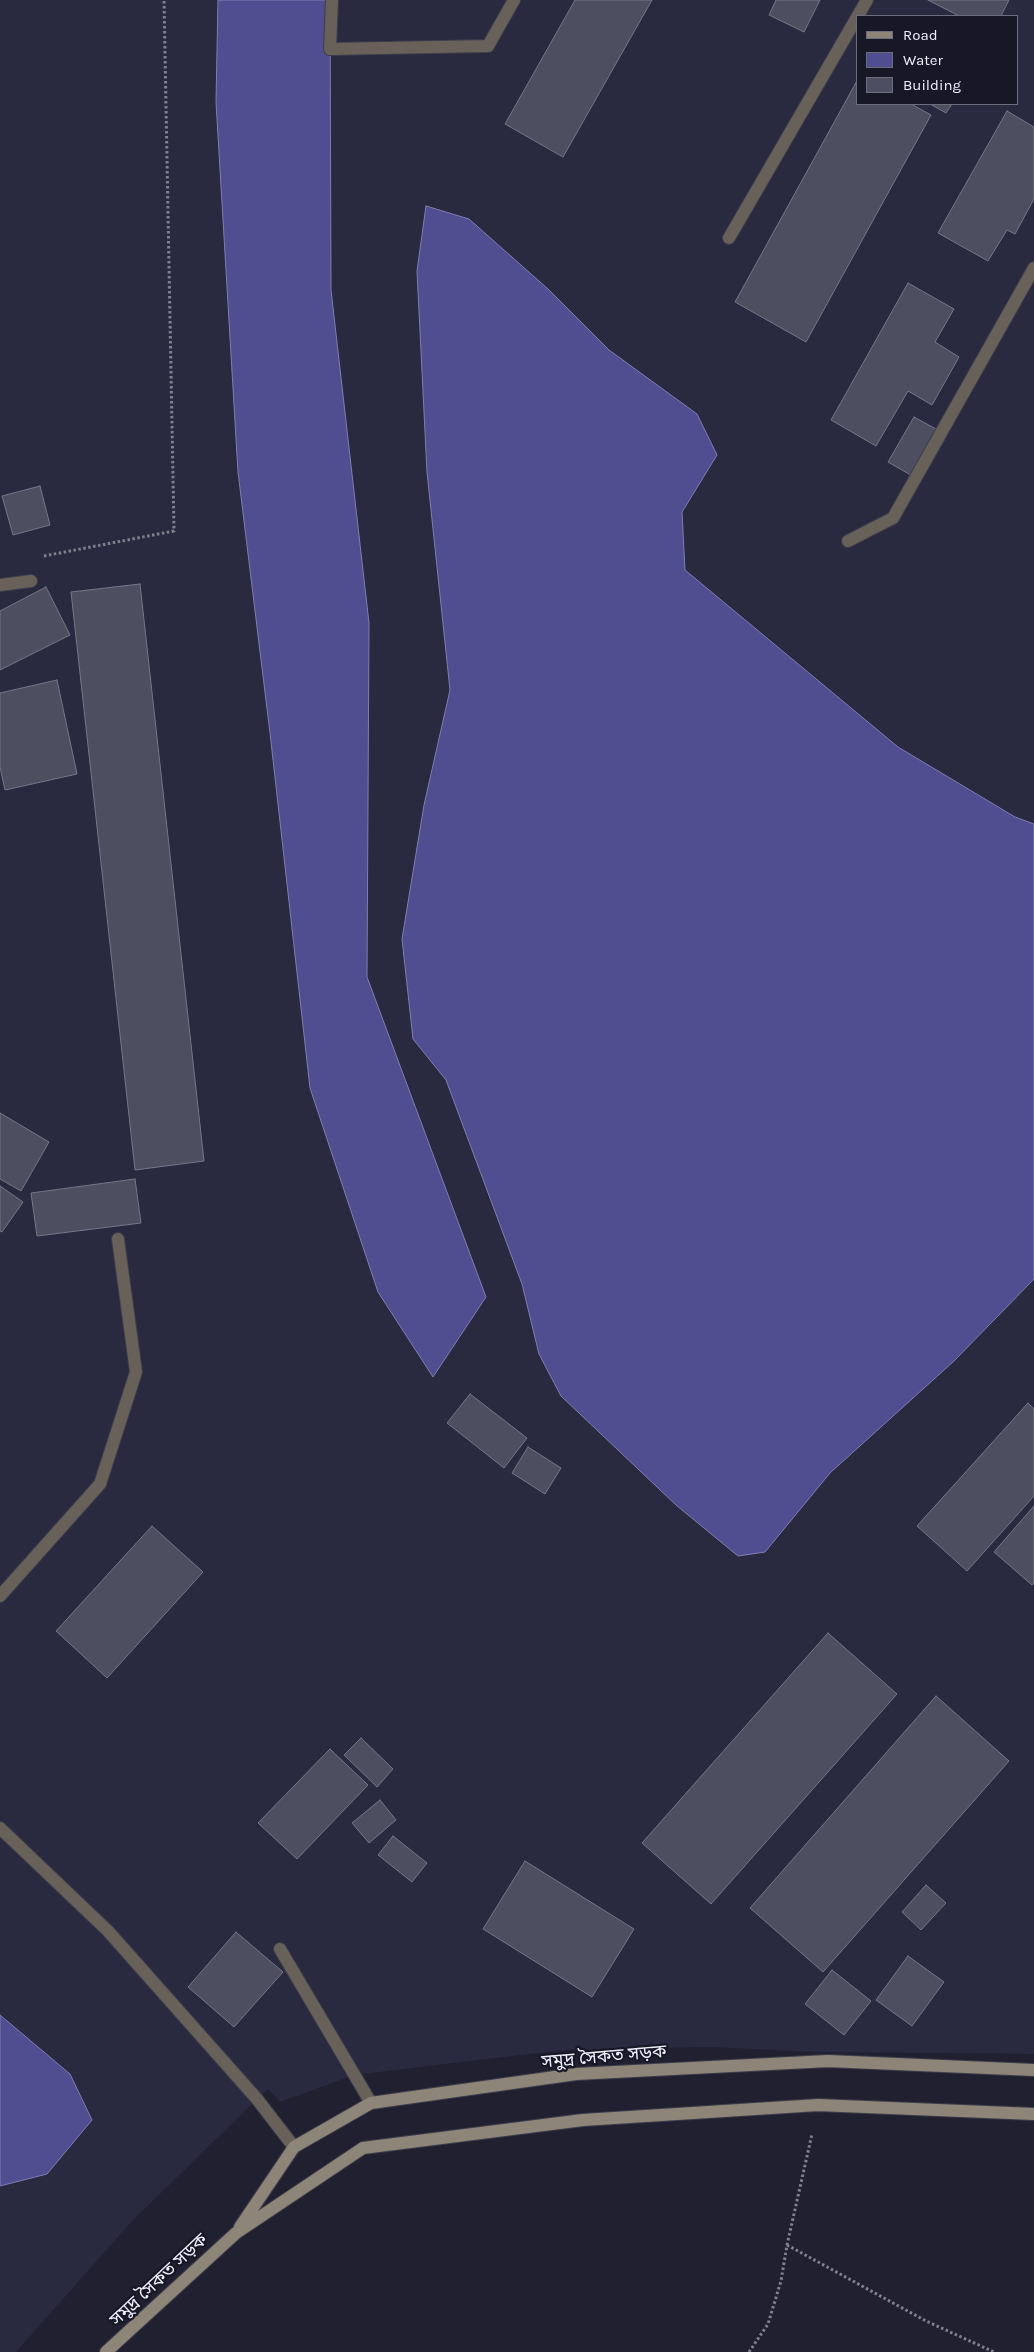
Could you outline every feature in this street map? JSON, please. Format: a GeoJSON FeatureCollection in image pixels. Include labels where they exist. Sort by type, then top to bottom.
{"type":"FeatureCollection","features":[{"type":"Feature","properties":{"kind":"main road","name":"সমুদ্র সৈকত সড়ক"},"geometry":{"type":"LineString","coordinates":[[236,2233],[294,2147],[370,2103],[576,2074],[828,2061],[1034,2070]]}},
{"type":"Feature","properties":{"kind":"main road","name":"সমুদ্র সৈকত সড়ক"},"geometry":{"type":"LineString","coordinates":[[106,2352],[236,2233],[363,2148],[583,2120],[818,2105],[1034,2114]]}},
{"type":"Feature","properties":{"kind":"street"},"geometry":{"type":"LineString","coordinates":[[332,0],[330,49],[488,46],[514,0]]}},
{"type":"Feature","properties":{"kind":"street"},"geometry":{"type":"LineString","coordinates":[[858,15],[867,0]]}},
{"type":"Feature","properties":{"kind":"street"},"geometry":{"type":"LineString","coordinates":[[729,238],[856,19]]}},
{"type":"Feature","properties":{"kind":"street"},"geometry":{"type":"LineString","coordinates":[[848,541],[893,518],[1034,268]]}},
{"type":"Feature","properties":{"kind":"street"},"geometry":{"type":"LineString","coordinates":[[0,585],[31,581]]}},
{"type":"Feature","properties":{"kind":"street"},"geometry":{"type":"LineString","coordinates":[[0,1596],[100,1484],[103,1475],[136,1372],[118,1239]]}},
{"type":"Feature","properties":{"kind":"street"},"geometry":{"type":"LineString","coordinates":[[0,1828],[108,1931],[257,2098],[294,2147]]}},
{"type":"Feature","properties":{"kind":"street"},"geometry":{"type":"LineString","coordinates":[[280,1949],[370,2103]]}},
{"type":"Feature","properties":{"kind":"path"},"geometry":{"type":"LineString","coordinates":[[39,557],[174,532],[164,0]]}},
{"type":"Feature","properties":{"kind":"path"},"geometry":{"type":"LineString","coordinates":[[749,2352],[768,2324],[782,2280],[787,2246],[818,2105]]}},
{"type":"Feature","properties":{"kind":"path"},"geometry":{"type":"LineString","coordinates":[[787,2246],[926,2321],[994,2352]]}},
{"type":"Feature","properties":{"kind":"shaded area"},"geometry":{"type":"Polygon","coordinates":[[[0,0],[1034,0],[1034,2054],[813,2052],[712,2047],[563,2050],[354,2075],[280,2102],[268,2089],[135,2218],[16,2352],[0,2352],[0,0]]]}},
{"type":"Feature","properties":{"kind":"water"},"geometry":{"type":"Polygon","coordinates":[[[218,0],[330,0],[331,290],[369,623],[367,977],[486,1297],[433,1377],[378,1292],[310,1088],[238,472],[216,102],[218,0]]]}},
{"type":"Feature","properties":{"kind":"water"},"geometry":{"type":"Polygon","coordinates":[[[426,206],[469,219],[548,289],[609,350],[697,414],[717,455],[682,512],[685,570],[898,747],[1015,817],[1034,824],[1034,1279],[954,1361],[830,1473],[765,1552],[738,1556],[676,1505],[561,1396],[539,1354],[522,1284],[446,1080],[413,1039],[402,939],[424,805],[450,690],[427,472],[417,271],[426,206]]]}},
{"type":"Feature","properties":{"kind":"water"},"geometry":{"type":"Polygon","coordinates":[[[0,2015],[70,2074],[92,2120],[47,2174],[0,2186],[0,2015]]]}},
{"type":"Feature","properties":{"kind":"building"},"geometry":{"type":"Polygon","coordinates":[[[575,0],[652,0],[563,157],[505,124],[575,0]]]}},
{"type":"Feature","properties":{"kind":"building"},"geometry":{"type":"Polygon","coordinates":[[[776,0],[820,0],[804,32],[769,15],[776,0]]]}},
{"type":"Feature","properties":{"kind":"building"},"geometry":{"type":"Polygon","coordinates":[[[928,0],[1009,0],[1002,15],[957,15],[928,0]]]}},
{"type":"Feature","properties":{"kind":"building"},"geometry":{"type":"Polygon","coordinates":[[[856,83],[856,105],[913,105],[931,115],[806,342],[735,302],[856,83]]]}},
{"type":"Feature","properties":{"kind":"building"},"geometry":{"type":"Polygon","coordinates":[[[932,105],[951,105],[946,113],[932,105]]]}},
{"type":"Feature","properties":{"kind":"building"},"geometry":{"type":"Polygon","coordinates":[[[1007,111],[1034,127],[1034,199],[1015,234],[1007,230],[988,261],[938,233],[1007,111]]]}},
{"type":"Feature","properties":{"kind":"building"},"geometry":{"type":"Polygon","coordinates":[[[908,283],[954,309],[935,342],[959,357],[932,405],[908,391],[876,446],[831,420],[908,283]]]}},
{"type":"Feature","properties":{"kind":"building"},"geometry":{"type":"Polygon","coordinates":[[[914,417],[947,435],[921,481],[888,462],[914,417]]]}},
{"type":"Feature","properties":{"kind":"building"},"geometry":{"type":"Polygon","coordinates":[[[40,486],[50,525],[13,535],[2,496],[40,486]]]}},
{"type":"Feature","properties":{"kind":"building"},"geometry":{"type":"Polygon","coordinates":[[[140,584],[204,1161],[135,1170],[71,592],[140,584]]]}},
{"type":"Feature","properties":{"kind":"building"},"geometry":{"type":"Polygon","coordinates":[[[46,587],[70,635],[0,670],[0,611],[46,587]]]}},
{"type":"Feature","properties":{"kind":"building"},"geometry":{"type":"Polygon","coordinates":[[[57,680],[77,774],[5,790],[0,767],[0,693],[57,680]]]}},
{"type":"Feature","properties":{"kind":"building"},"geometry":{"type":"Polygon","coordinates":[[[0,1113],[49,1142],[21,1191],[0,1179],[0,1113]]]}},
{"type":"Feature","properties":{"kind":"building"},"geometry":{"type":"Polygon","coordinates":[[[135,1179],[141,1223],[37,1236],[31,1193],[135,1179]]]}},
{"type":"Feature","properties":{"kind":"building"},"geometry":{"type":"Polygon","coordinates":[[[0,1186],[23,1202],[2,1232],[0,1231],[0,1186]]]}},
{"type":"Feature","properties":{"kind":"building"},"geometry":{"type":"Polygon","coordinates":[[[470,1394],[527,1438],[504,1468],[447,1423],[470,1394]]]}},
{"type":"Feature","properties":{"kind":"building"},"geometry":{"type":"Polygon","coordinates":[[[1028,1403],[1034,1409],[1034,1496],[967,1571],[917,1526],[1028,1403]]]}},
{"type":"Feature","properties":{"kind":"building"},"geometry":{"type":"Polygon","coordinates":[[[528,1447],[561,1468],[545,1494],[512,1473],[528,1447]]]}},
{"type":"Feature","properties":{"kind":"building"},"geometry":{"type":"Polygon","coordinates":[[[1034,1506],[1034,1583],[1032,1585],[994,1552],[1034,1506]]]}},
{"type":"Feature","properties":{"kind":"building"},"geometry":{"type":"Polygon","coordinates":[[[152,1526],[203,1572],[107,1678],[56,1631],[152,1526]]]}},
{"type":"Feature","properties":{"kind":"building"},"geometry":{"type":"Polygon","coordinates":[[[828,1633],[897,1694],[711,1904],[642,1843],[828,1633]]]}},
{"type":"Feature","properties":{"kind":"building"},"geometry":{"type":"Polygon","coordinates":[[[936,1696],[1009,1761],[823,1972],[750,1908],[936,1696]]]}},
{"type":"Feature","properties":{"kind":"building"},"geometry":{"type":"Polygon","coordinates":[[[361,1738],[393,1769],[377,1787],[344,1755],[361,1738]]]}},
{"type":"Feature","properties":{"kind":"building"},"geometry":{"type":"Polygon","coordinates":[[[330,1749],[368,1785],[297,1859],[258,1823],[330,1749]]]}},
{"type":"Feature","properties":{"kind":"building"},"geometry":{"type":"Polygon","coordinates":[[[380,1800],[396,1820],[369,1843],[352,1823],[380,1800]]]}},
{"type":"Feature","properties":{"kind":"building"},"geometry":{"type":"Polygon","coordinates":[[[393,1836],[427,1863],[412,1882],[378,1855],[393,1836]]]}},
{"type":"Feature","properties":{"kind":"building"},"geometry":{"type":"Polygon","coordinates":[[[525,1861],[634,1929],[592,1997],[483,1929],[525,1861]]]}},
{"type":"Feature","properties":{"kind":"building"},"geometry":{"type":"Polygon","coordinates":[[[926,1885],[946,1903],[921,1930],[902,1912],[926,1885]]]}},
{"type":"Feature","properties":{"kind":"building"},"geometry":{"type":"Polygon","coordinates":[[[236,1932],[283,1972],[234,2027],[188,1987],[236,1932]]]}},
{"type":"Feature","properties":{"kind":"building"},"geometry":{"type":"Polygon","coordinates":[[[908,1956],[944,1982],[912,2026],[876,2000],[908,1956]]]}},
{"type":"Feature","properties":{"kind":"building"},"geometry":{"type":"Polygon","coordinates":[[[832,1970],[871,2001],[844,2035],[805,2004],[832,1970]]]}}]}
